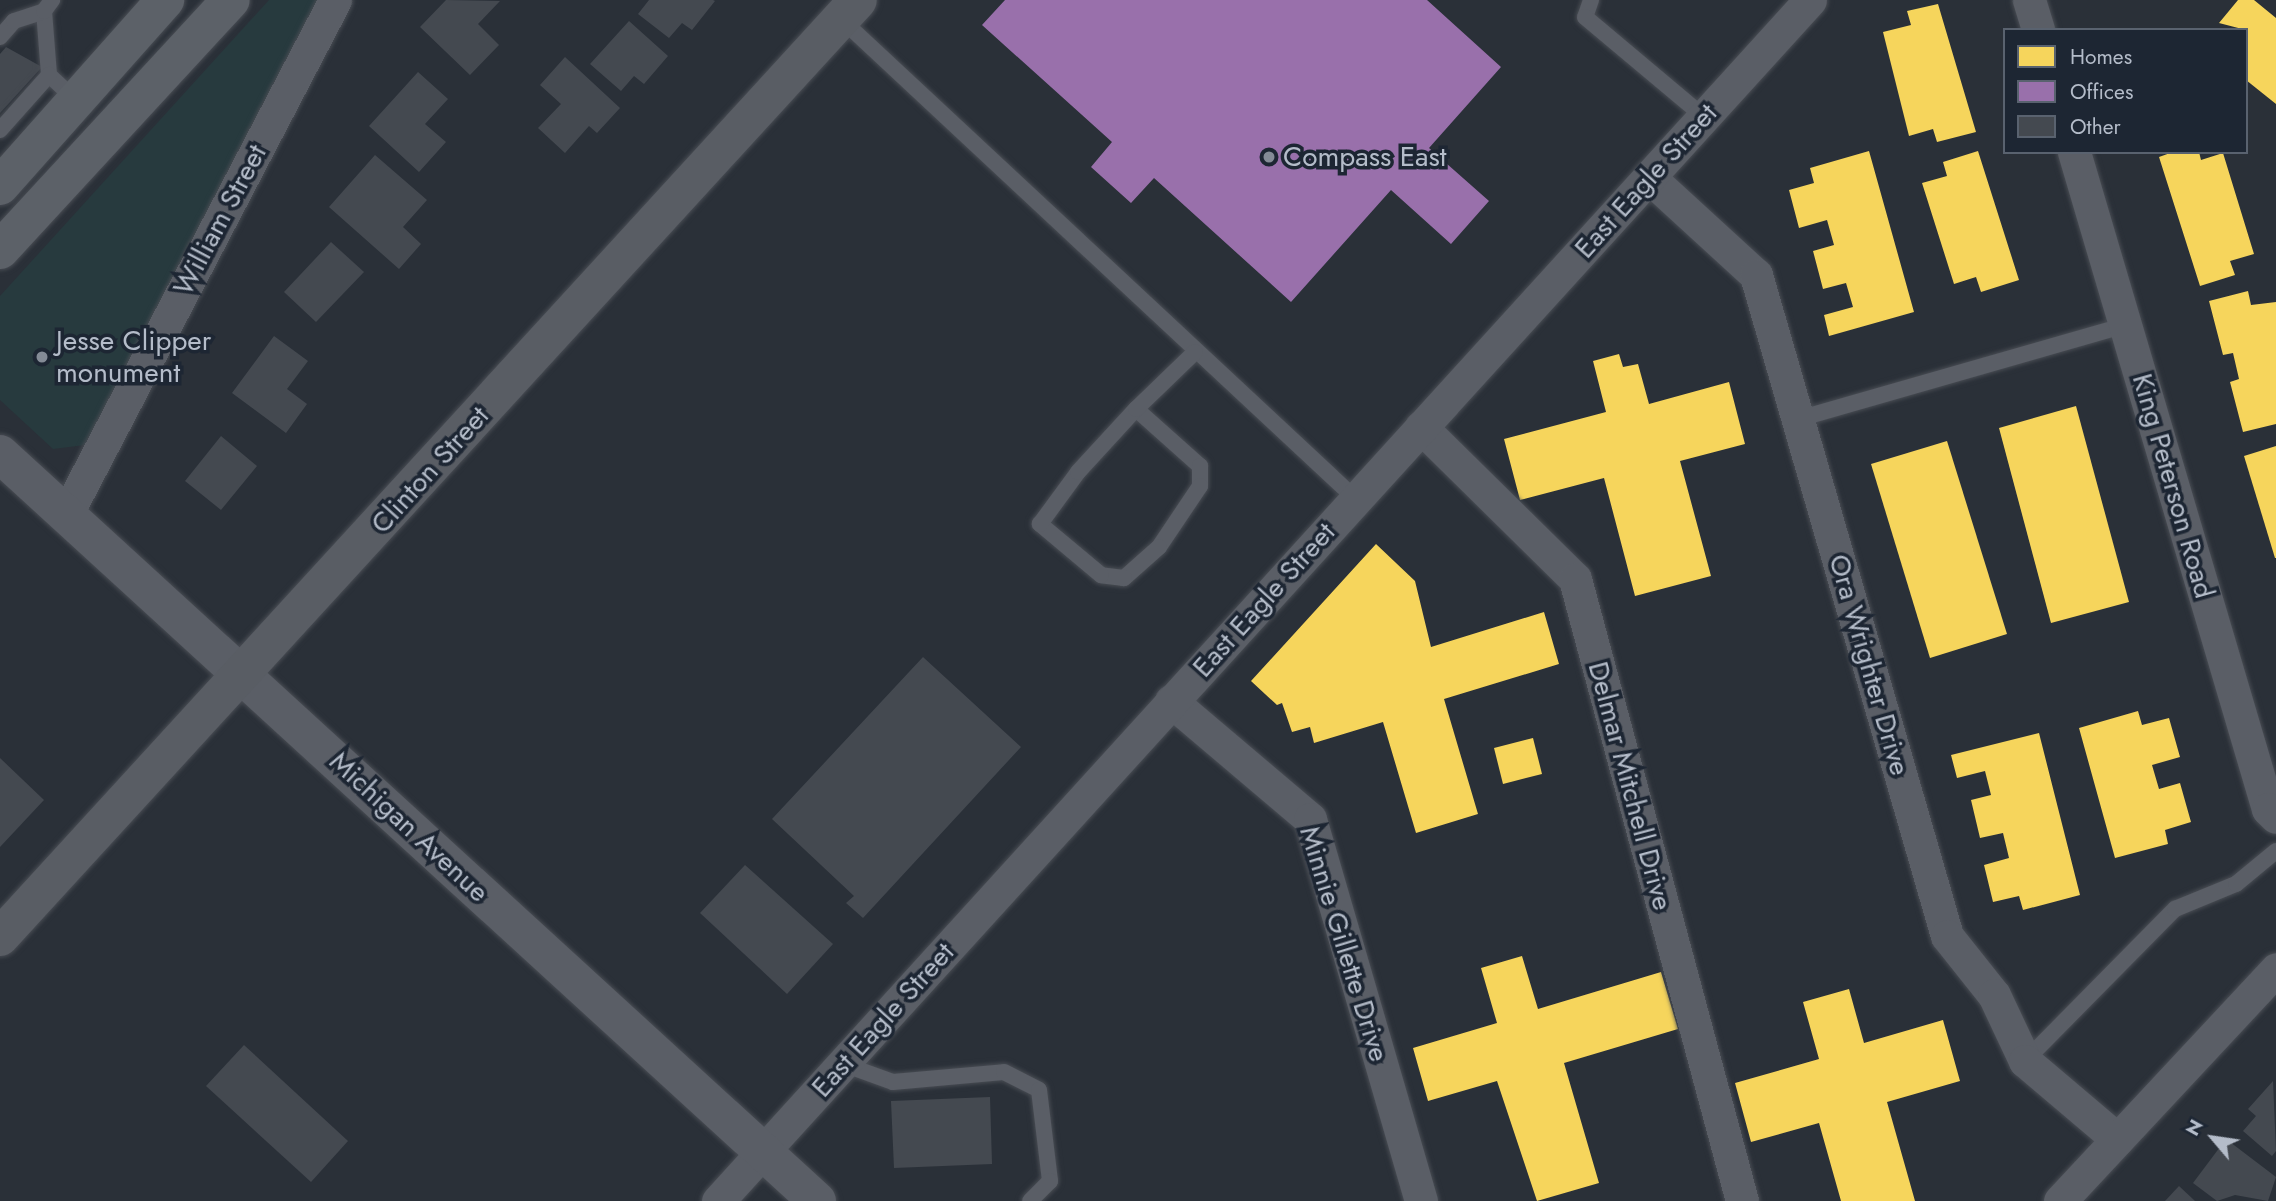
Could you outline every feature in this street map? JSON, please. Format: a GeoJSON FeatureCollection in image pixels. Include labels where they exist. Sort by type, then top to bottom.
{"type":"FeatureCollection","features":[{"type":"Feature","properties":{"kind":"main road"},"geometry":{"type":"LineString","coordinates":[[0,250],[231,0]]}},
{"type":"Feature","properties":{"kind":"main road"},"geometry":{"type":"LineString","coordinates":[[0,187],[63,87],[154,3]]}},
{"type":"Feature","properties":{"kind":"main road","name":"Clinton Street"},"geometry":{"type":"LineString","coordinates":[[0,937],[242,676],[850,9]]}},
{"type":"Feature","properties":{"kind":"street","name":"William Street"},"geometry":{"type":"LineString","coordinates":[[66,515],[334,0]]}},
{"type":"Feature","properties":{"kind":"street","name":"East Eagle Street"},"geometry":{"type":"LineString","coordinates":[[718,1201],[1810,0]]}},
{"type":"Feature","properties":{"kind":"street"},"geometry":{"type":"LineString","coordinates":[[2029,0],[2037,28]]}},
{"type":"Feature","properties":{"kind":"street","name":"King Peterson Road"},"geometry":{"type":"LineString","coordinates":[[2075,154],[2267,808],[2276,817]]}},
{"type":"Feature","properties":{"kind":"street","name":"Ora Wrighter Drive"},"geometry":{"type":"LineString","coordinates":[[1649,177],[1756,275],[1947,936],[1994,995],[2025,1061],[2117,1139]]}},
{"type":"Feature","properties":{"kind":"street","name":"Delmar Mitchell Drive"},"geometry":{"type":"LineString","coordinates":[[1422,427],[1575,579],[1742,1201]]}},
{"type":"Feature","properties":{"kind":"street","name":"Michigan Avenue"},"geometry":{"type":"LineString","coordinates":[[0,454],[817,1201]]}},
{"type":"Feature","properties":{"kind":"street","name":"Minnie Gillette Drive"},"geometry":{"type":"LineString","coordinates":[[1171,701],[1310,819],[1421,1201]]}},
{"type":"Feature","properties":{"kind":"street"},"geometry":{"type":"LineString","coordinates":[[2060,1201],[2276,969]]}},
{"type":"Feature","properties":{"kind":"lane"},"geometry":{"type":"LineString","coordinates":[[1591,0],[1585,17],[1704,117]]}},
{"type":"Feature","properties":{"kind":"lane"},"geometry":{"type":"LineString","coordinates":[[0,37],[14,21],[48,6],[63,87],[29,97],[0,130]]}},
{"type":"Feature","properties":{"kind":"lane"},"geometry":{"type":"LineString","coordinates":[[850,9],[1195,352],[1356,499]]}},
{"type":"Feature","properties":{"kind":"lane"},"geometry":{"type":"LineString","coordinates":[[13,89],[29,97]]}},
{"type":"Feature","properties":{"kind":"lane"},"geometry":{"type":"LineString","coordinates":[[1798,419],[2125,325]]}},
{"type":"Feature","properties":{"kind":"lane"},"geometry":{"type":"LineString","coordinates":[[1136,409],[1200,466],[1200,486],[1159,547],[1124,578],[1101,575],[1070,556],[1040,524],[1136,409],[1195,352]]}},
{"type":"Feature","properties":{"kind":"lane"},"geometry":{"type":"LineString","coordinates":[[2025,1061],[2175,909],[2236,884],[2276,851]]}},
{"type":"Feature","properties":{"kind":"lane"},"geometry":{"type":"LineString","coordinates":[[843,1064],[893,1082],[1004,1072],[1039,1090],[1050,1181],[1030,1201]]}},
{"type":"Feature","properties":{"kind":"green space","name":"Jesse Clipper monument"},"geometry":{"type":"Polygon","coordinates":[[[269,0],[319,0],[85,445],[53,449],[0,400],[0,296],[269,0]]]}},
{"type":"Feature","properties":{"kind":"building: Homes"},"geometry":{"type":"Polygon","coordinates":[[[2238,0],[2254,0],[2276,18],[2276,104],[2248,82],[2248,28],[2219,23],[2238,0]]]}},
{"type":"Feature","properties":{"kind":"building: Homes"},"geometry":{"type":"Polygon","coordinates":[[[1938,4],[1976,132],[1937,142],[1933,129],[1909,136],[1883,32],[1911,25],[1907,11],[1938,4]]]}},
{"type":"Feature","properties":{"kind":"building: Homes"},"geometry":{"type":"Polygon","coordinates":[[[1869,151],[1914,312],[1829,336],[1824,315],[1853,307],[1846,283],[1823,289],[1813,251],[1834,245],[1827,220],[1799,228],[1789,190],[1814,183],[1810,168],[1869,151]]]}},
{"type":"Feature","properties":{"kind":"building: Homes"},"geometry":{"type":"Polygon","coordinates":[[[1978,151],[2019,280],[1981,292],[1976,277],[1954,284],[1922,183],[1947,176],[1943,162],[1978,151]]]}},
{"type":"Feature","properties":{"kind":"building: Homes"},"geometry":{"type":"Polygon","coordinates":[[[2167,154],[2200,154],[2201,160],[2223,154],[2254,254],[2230,261],[2235,275],[2200,286],[2159,157],[2167,154]]]}},
{"type":"Feature","properties":{"kind":"building: Homes"},"geometry":{"type":"Polygon","coordinates":[[[2248,291],[2251,305],[2276,302],[2276,424],[2243,432],[2230,382],[2239,379],[2233,353],[2223,355],[2209,301],[2248,291]]]}},
{"type":"Feature","properties":{"kind":"building: Homes"},"geometry":{"type":"Polygon","coordinates":[[[1619,354],[1623,367],[1638,364],[1649,404],[1729,382],[1745,444],[1680,461],[1711,576],[1635,596],[1604,478],[1520,500],[1504,439],[1606,412],[1593,361],[1619,354]]]}},
{"type":"Feature","properties":{"kind":"building: Homes"},"geometry":{"type":"Polygon","coordinates":[[[2076,406],[2129,602],[2051,623],[1999,428],[2076,406]]]}},
{"type":"Feature","properties":{"kind":"building: Homes"},"geometry":{"type":"Polygon","coordinates":[[[1947,441],[2007,634],[1930,658],[1871,464],[1947,441]]]}},
{"type":"Feature","properties":{"kind":"building: Homes"},"geometry":{"type":"Polygon","coordinates":[[[2276,446],[2276,558],[2275,558],[2244,456],[2276,446]]]}},
{"type":"Feature","properties":{"kind":"building: Homes"},"geometry":{"type":"Polygon","coordinates":[[[1376,544],[1415,581],[1431,647],[1544,612],[1559,664],[1444,699],[1478,814],[1416,833],[1383,722],[1314,743],[1310,727],[1292,732],[1282,703],[1277,705],[1251,681],[1376,544]]]}},
{"type":"Feature","properties":{"kind":"building: Homes"},"geometry":{"type":"Polygon","coordinates":[[[2138,711],[2142,725],[2169,718],[2180,757],[2152,765],[2159,789],[2180,783],[2191,822],[2165,830],[2168,844],[2115,858],[2079,728],[2138,711]]]}},
{"type":"Feature","properties":{"kind":"building: Homes"},"geometry":{"type":"Polygon","coordinates":[[[2039,733],[2080,895],[2023,910],[2019,896],[1993,902],[1984,865],[2009,858],[2003,833],[1980,838],[1971,800],[1991,795],[1985,771],[1957,778],[1951,755],[2039,733]]]}},
{"type":"Feature","properties":{"kind":"building: Homes"},"geometry":{"type":"Polygon","coordinates":[[[1533,738],[1542,774],[1503,784],[1494,748],[1533,738]]]}},
{"type":"Feature","properties":{"kind":"building: Homes"},"geometry":{"type":"Polygon","coordinates":[[[1522,956],[1538,1009],[1661,972],[1678,1029],[1564,1063],[1599,1183],[1537,1201],[1497,1081],[1428,1101],[1413,1048],[1497,1023],[1481,968],[1522,956]]]}},
{"type":"Feature","properties":{"kind":"building: Homes"},"geometry":{"type":"Polygon","coordinates":[[[1849,989],[1864,1043],[1943,1020],[1960,1081],[1887,1102],[1915,1201],[1841,1201],[1819,1123],[1751,1142],[1735,1083],[1819,1059],[1803,1002],[1849,989]]]}},
{"type":"Feature","properties":{"kind":"building: Offices","name":"Compass East"},"geometry":{"type":"Polygon","coordinates":[[[1005,0],[1427,0],[1501,67],[1429,148],[1489,201],[1451,244],[1391,190],[1291,302],[1154,178],[1131,203],[1091,167],[1112,142],[982,25],[1005,0]]]}},
{"type":"Feature","properties":{"kind":"building: Other"},"geometry":{"type":"Polygon","coordinates":[[[446,0],[500,1],[478,24],[499,45],[470,75],[420,27],[446,0]]]}},
{"type":"Feature","properties":{"kind":"building: Other"},"geometry":{"type":"Polygon","coordinates":[[[649,0],[715,1],[692,30],[682,23],[669,38],[638,14],[649,0]]]}},
{"type":"Feature","properties":{"kind":"building: Other"},"geometry":{"type":"Polygon","coordinates":[[[629,21],[668,56],[644,84],[634,76],[621,91],[590,64],[629,21]]]}},
{"type":"Feature","properties":{"kind":"building: Other"},"geometry":{"type":"Polygon","coordinates":[[[6,47],[42,67],[0,113],[0,54],[6,47]]]}},
{"type":"Feature","properties":{"kind":"building: Other"},"geometry":{"type":"Polygon","coordinates":[[[565,57],[620,108],[597,133],[589,126],[565,153],[538,128],[561,104],[540,85],[565,57]]]}},
{"type":"Feature","properties":{"kind":"building: Other"},"geometry":{"type":"Polygon","coordinates":[[[418,72],[448,99],[425,124],[446,142],[419,172],[369,126],[418,72]]]}},
{"type":"Feature","properties":{"kind":"building: Other"},"geometry":{"type":"Polygon","coordinates":[[[375,155],[427,200],[403,227],[421,244],[399,269],[329,207],[375,155]]]}},
{"type":"Feature","properties":{"kind":"building: Other"},"geometry":{"type":"Polygon","coordinates":[[[331,242],[364,272],[316,322],[284,292],[331,242]]]}},
{"type":"Feature","properties":{"kind":"building: Other"},"geometry":{"type":"Polygon","coordinates":[[[274,336],[308,361],[287,389],[307,404],[286,433],[232,393],[274,336]]]}},
{"type":"Feature","properties":{"kind":"building: Other"},"geometry":{"type":"Polygon","coordinates":[[[221,436],[257,466],[221,510],[185,481],[221,436]]]}},
{"type":"Feature","properties":{"kind":"building: Other"},"geometry":{"type":"Polygon","coordinates":[[[923,657],[1021,747],[863,918],[846,903],[854,896],[772,819],[923,657]]]}},
{"type":"Feature","properties":{"kind":"building: Other"},"geometry":{"type":"Polygon","coordinates":[[[0,758],[44,800],[0,847],[0,758]]]}},
{"type":"Feature","properties":{"kind":"building: Other"},"geometry":{"type":"Polygon","coordinates":[[[745,865],[833,944],[787,994],[700,913],[745,865]]]}},
{"type":"Feature","properties":{"kind":"building: Other"},"geometry":{"type":"Polygon","coordinates":[[[244,1045],[348,1141],[311,1182],[206,1086],[244,1045]]]}},
{"type":"Feature","properties":{"kind":"building: Other"},"geometry":{"type":"Polygon","coordinates":[[[2273,1081],[2276,1151],[2272,1156],[2243,1131],[2256,1116],[2248,1109],[2273,1081]]]}},
{"type":"Feature","properties":{"kind":"building: Other"},"geometry":{"type":"Polygon","coordinates":[[[990,1097],[992,1164],[894,1168],[891,1101],[990,1097]]]}},
{"type":"Feature","properties":{"kind":"building: Other"},"geometry":{"type":"Polygon","coordinates":[[[2226,1139],[2276,1177],[2268,1201],[2235,1195],[2217,1201],[2193,1183],[2226,1139]]]}},
{"type":"Feature","properties":{"kind":"building: Other"},"geometry":{"type":"Polygon","coordinates":[[[2179,1186],[2195,1201],[2165,1201],[2179,1186]]]}},
{"type":"Feature","properties":{"kind":"place","name":"Compass East"},"geometry":{"type":"Point","coordinates":[1269,157]}},
{"type":"Feature","properties":{"kind":"place","name":"Jesse Clipper monument"},"geometry":{"type":"Point","coordinates":[42,357]}}]}
